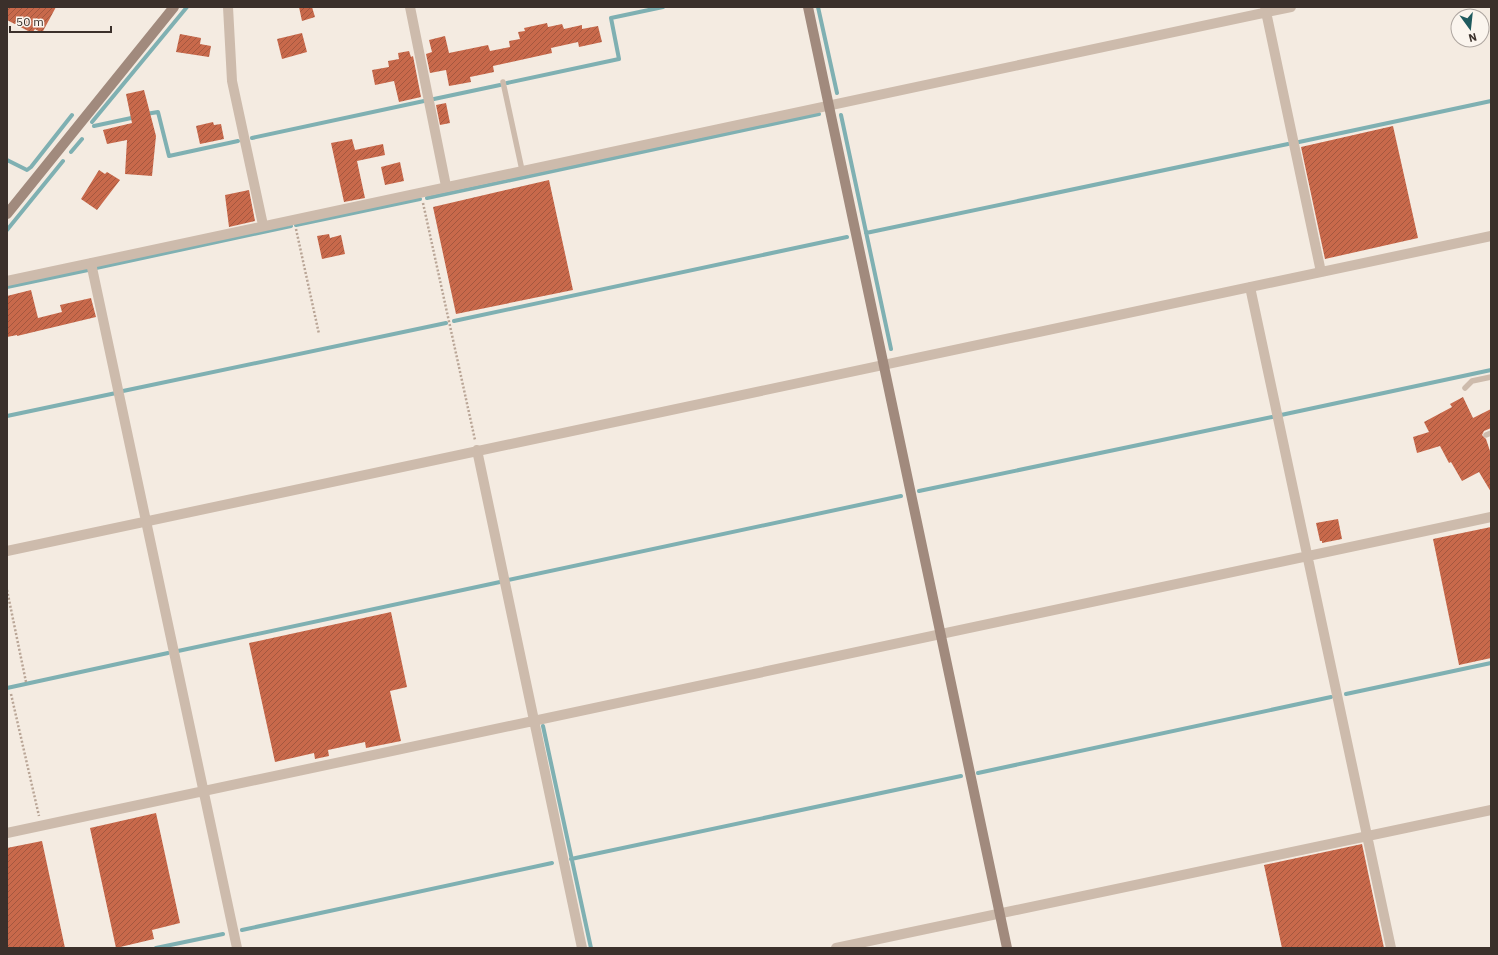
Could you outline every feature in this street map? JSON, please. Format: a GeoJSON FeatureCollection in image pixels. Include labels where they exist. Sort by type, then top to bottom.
{"type":"FeatureCollection","features":[{"type":"Feature","properties":{"kind":"street"},"geometry":{"type":"LineString","coordinates":[[7,214],[174,7]]}},
{"type":"Feature","properties":{"kind":"street"},"geometry":{"type":"LineString","coordinates":[[228,7],[232,81],[263,226]]}},
{"type":"Feature","properties":{"kind":"street"},"geometry":{"type":"LineString","coordinates":[[410,7],[446,186]]}},
{"type":"Feature","properties":{"kind":"street"},"geometry":{"type":"LineString","coordinates":[[808,7],[1008,948]]}},
{"type":"Feature","properties":{"kind":"street"},"geometry":{"type":"LineString","coordinates":[[7,281],[1265,10],[1291,7]]}},
{"type":"Feature","properties":{"kind":"street"},"geometry":{"type":"LineString","coordinates":[[1265,10],[1321,272]]}},
{"type":"Feature","properties":{"kind":"street"},"geometry":{"type":"LineString","coordinates":[[7,551],[477,450],[1491,236]]}},
{"type":"Feature","properties":{"kind":"street"},"geometry":{"type":"LineString","coordinates":[[91,263],[237,948]]}},
{"type":"Feature","properties":{"kind":"street"},"geometry":{"type":"LineString","coordinates":[[1250,288],[1391,948]]}},
{"type":"Feature","properties":{"kind":"street"},"geometry":{"type":"LineString","coordinates":[[477,450],[582,948]]}},
{"type":"Feature","properties":{"kind":"street"},"geometry":{"type":"LineString","coordinates":[[7,833],[1491,517]]}},
{"type":"Feature","properties":{"kind":"street"},"geometry":{"type":"LineString","coordinates":[[836,948],[1491,810]]}},
{"type":"Feature","properties":{"kind":"lane"},"geometry":{"type":"LineString","coordinates":[[503,82],[522,170]]}},
{"type":"Feature","properties":{"kind":"lane"},"geometry":{"type":"LineString","coordinates":[[1465,388],[1472,381],[1491,377]]}},
{"type":"Feature","properties":{"kind":"path"},"geometry":{"type":"LineString","coordinates":[[421,191],[477,450]]}},
{"type":"Feature","properties":{"kind":"path"},"geometry":{"type":"LineString","coordinates":[[294,219],[320,334]]}},
{"type":"Feature","properties":{"kind":"path"},"geometry":{"type":"LineString","coordinates":[[7,590],[26,682]]}},
{"type":"Feature","properties":{"kind":"path"},"geometry":{"type":"LineString","coordinates":[[11,694],[41,825]]}},
{"type":"Feature","properties":{"kind":"building"},"geometry":{"type":"Polygon","coordinates":[[[7,7],[56,7],[42,33],[35,29],[32,33],[7,20],[7,7]]]}},
{"type":"Feature","properties":{"kind":"building"},"geometry":{"type":"Polygon","coordinates":[[[299,7],[312,7],[315,17],[302,21],[299,7]]]}},
{"type":"Feature","properties":{"kind":"building"},"geometry":{"type":"Polygon","coordinates":[[[547,23],[548,27],[562,24],[564,29],[582,25],[582,29],[598,26],[602,42],[579,47],[578,42],[551,48],[552,53],[493,66],[494,72],[470,77],[471,82],[449,86],[446,70],[430,73],[426,54],[432,52],[429,40],[445,36],[449,53],[488,45],[490,51],[510,47],[509,41],[520,39],[518,32],[525,31],[524,28],[547,23]]]}},
{"type":"Feature","properties":{"kind":"building"},"geometry":{"type":"Polygon","coordinates":[[[302,33],[307,52],[282,59],[277,39],[302,33]]]}},
{"type":"Feature","properties":{"kind":"building"},"geometry":{"type":"Polygon","coordinates":[[[180,34],[201,38],[200,44],[211,46],[209,57],[176,52],[180,34]]]}},
{"type":"Feature","properties":{"kind":"building"},"geometry":{"type":"Polygon","coordinates":[[[409,51],[411,57],[413,56],[421,97],[399,102],[394,81],[375,85],[372,70],[389,67],[388,61],[399,59],[398,53],[409,51]]]}},
{"type":"Feature","properties":{"kind":"building"},"geometry":{"type":"Polygon","coordinates":[[[144,90],[156,136],[152,176],[125,174],[127,140],[107,144],[103,130],[132,123],[126,94],[144,90]]]}},
{"type":"Feature","properties":{"kind":"building"},"geometry":{"type":"Polygon","coordinates":[[[446,103],[450,123],[440,125],[436,105],[446,103]]]}},
{"type":"Feature","properties":{"kind":"building"},"geometry":{"type":"Polygon","coordinates":[[[213,122],[214,125],[221,124],[224,139],[200,144],[196,126],[213,122]]]}},
{"type":"Feature","properties":{"kind":"building"},"geometry":{"type":"Polygon","coordinates":[[[1393,126],[1418,238],[1325,259],[1301,147],[1393,126]]]}},
{"type":"Feature","properties":{"kind":"building"},"geometry":{"type":"Polygon","coordinates":[[[352,139],[355,150],[383,144],[385,155],[357,161],[365,198],[344,202],[331,143],[352,139]]]}},
{"type":"Feature","properties":{"kind":"building"},"geometry":{"type":"Polygon","coordinates":[[[400,162],[404,181],[385,185],[381,167],[400,162]]]}},
{"type":"Feature","properties":{"kind":"building"},"geometry":{"type":"Polygon","coordinates":[[[99,170],[105,174],[107,172],[120,180],[97,210],[81,199],[99,170]]]}},
{"type":"Feature","properties":{"kind":"building"},"geometry":{"type":"Polygon","coordinates":[[[549,180],[573,290],[456,314],[433,207],[549,180]]]}},
{"type":"Feature","properties":{"kind":"building"},"geometry":{"type":"Polygon","coordinates":[[[249,190],[255,221],[229,227],[225,195],[249,190]]]}},
{"type":"Feature","properties":{"kind":"building"},"geometry":{"type":"Polygon","coordinates":[[[329,234],[330,238],[341,235],[345,254],[322,259],[317,236],[329,234]]]}},
{"type":"Feature","properties":{"kind":"building"},"geometry":{"type":"Polygon","coordinates":[[[31,290],[38,318],[62,312],[60,305],[91,298],[96,317],[17,336],[7,337],[7,296],[31,290]]]}},
{"type":"Feature","properties":{"kind":"building"},"geometry":{"type":"Polygon","coordinates":[[[1463,397],[1473,418],[1491,409],[1491,428],[1484,431],[1482,435],[1486,439],[1491,454],[1491,492],[1479,472],[1462,481],[1451,462],[1449,463],[1440,446],[1417,453],[1413,437],[1429,432],[1424,422],[1452,407],[1450,404],[1463,397]]]}},
{"type":"Feature","properties":{"kind":"building"},"geometry":{"type":"Polygon","coordinates":[[[1338,519],[1342,539],[1322,543],[1322,541],[1320,541],[1316,523],[1338,519]]]}},
{"type":"Feature","properties":{"kind":"building"},"geometry":{"type":"Polygon","coordinates":[[[1491,527],[1491,658],[1459,665],[1433,539],[1491,527]]]}},
{"type":"Feature","properties":{"kind":"building"},"geometry":{"type":"Polygon","coordinates":[[[391,612],[407,687],[390,691],[401,741],[366,748],[365,742],[328,750],[329,756],[315,759],[314,753],[275,762],[249,643],[391,612]]]}},
{"type":"Feature","properties":{"kind":"building"},"geometry":{"type":"Polygon","coordinates":[[[156,813],[180,923],[152,930],[154,939],[116,948],[90,828],[156,813]]]}},
{"type":"Feature","properties":{"kind":"building"},"geometry":{"type":"Polygon","coordinates":[[[42,841],[65,948],[7,948],[7,848],[42,841]]]}},
{"type":"Feature","properties":{"kind":"building"},"geometry":{"type":"Polygon","coordinates":[[[1362,844],[1384,948],[1282,948],[1264,865],[1362,844]]]}},
{"type":"Feature","properties":{"kind":"waterway"},"geometry":{"type":"LineString","coordinates":[[92,122],[187,7]]}},
{"type":"Feature","properties":{"kind":"waterway"},"geometry":{"type":"LineString","coordinates":[[507,83],[619,59],[611,18],[663,7]]}},
{"type":"Feature","properties":{"kind":"waterway"},"geometry":{"type":"LineString","coordinates":[[818,7],[837,93]]}},
{"type":"Feature","properties":{"kind":"waterway"},"geometry":{"type":"LineString","coordinates":[[434,99],[500,85]]}},
{"type":"Feature","properties":{"kind":"waterway"},"geometry":{"type":"LineString","coordinates":[[252,138],[424,101]]}},
{"type":"Feature","properties":{"kind":"waterway"},"geometry":{"type":"LineString","coordinates":[[1299,142],[1491,101]]}},
{"type":"Feature","properties":{"kind":"waterway"},"geometry":{"type":"LineString","coordinates":[[146,114],[158,112],[169,156],[238,141]]}},
{"type":"Feature","properties":{"kind":"waterway"},"geometry":{"type":"LineString","coordinates":[[427,198],[819,114]]}},
{"type":"Feature","properties":{"kind":"waterway"},"geometry":{"type":"LineString","coordinates":[[7,160],[27,170],[72,115]]}},
{"type":"Feature","properties":{"kind":"waterway"},"geometry":{"type":"LineString","coordinates":[[841,115],[891,349]]}},
{"type":"Feature","properties":{"kind":"waterway"},"geometry":{"type":"LineString","coordinates":[[94,126],[136,117]]}},
{"type":"Feature","properties":{"kind":"waterway"},"geometry":{"type":"LineString","coordinates":[[71,152],[82,139]]}},
{"type":"Feature","properties":{"kind":"waterway"},"geometry":{"type":"LineString","coordinates":[[866,233],[1288,144]]}},
{"type":"Feature","properties":{"kind":"waterway"},"geometry":{"type":"LineString","coordinates":[[7,230],[63,161]]}},
{"type":"Feature","properties":{"kind":"waterway"},"geometry":{"type":"LineString","coordinates":[[296,225],[420,199]]}},
{"type":"Feature","properties":{"kind":"waterway"},"geometry":{"type":"LineString","coordinates":[[96,268],[291,226]]}},
{"type":"Feature","properties":{"kind":"waterway"},"geometry":{"type":"LineString","coordinates":[[454,321],[847,237]]}},
{"type":"Feature","properties":{"kind":"waterway"},"geometry":{"type":"LineString","coordinates":[[7,287],[88,270]]}},
{"type":"Feature","properties":{"kind":"waterway"},"geometry":{"type":"LineString","coordinates":[[123,391],[446,323]]}},
{"type":"Feature","properties":{"kind":"waterway"},"geometry":{"type":"LineString","coordinates":[[1281,415],[1491,370]]}},
{"type":"Feature","properties":{"kind":"waterway"},"geometry":{"type":"LineString","coordinates":[[7,416],[116,393]]}},
{"type":"Feature","properties":{"kind":"waterway"},"geometry":{"type":"LineString","coordinates":[[919,491],[1272,417]]}},
{"type":"Feature","properties":{"kind":"waterway"},"geometry":{"type":"LineString","coordinates":[[508,580],[901,496]]}},
{"type":"Feature","properties":{"kind":"waterway"},"geometry":{"type":"LineString","coordinates":[[178,651],[500,582]]}},
{"type":"Feature","properties":{"kind":"waterway"},"geometry":{"type":"LineString","coordinates":[[7,688],[168,653]]}},
{"type":"Feature","properties":{"kind":"waterway"},"geometry":{"type":"LineString","coordinates":[[1346,694],[1491,663]]}},
{"type":"Feature","properties":{"kind":"waterway"},"geometry":{"type":"LineString","coordinates":[[978,773],[1331,697]]}},
{"type":"Feature","properties":{"kind":"waterway"},"geometry":{"type":"LineString","coordinates":[[543,726],[591,948]]}},
{"type":"Feature","properties":{"kind":"waterway"},"geometry":{"type":"LineString","coordinates":[[571,859],[961,776]]}},
{"type":"Feature","properties":{"kind":"waterway"},"geometry":{"type":"LineString","coordinates":[[242,930],[552,863]]}},
{"type":"Feature","properties":{"kind":"waterway"},"geometry":{"type":"LineString","coordinates":[[156,948],[223,934]]}}]}
